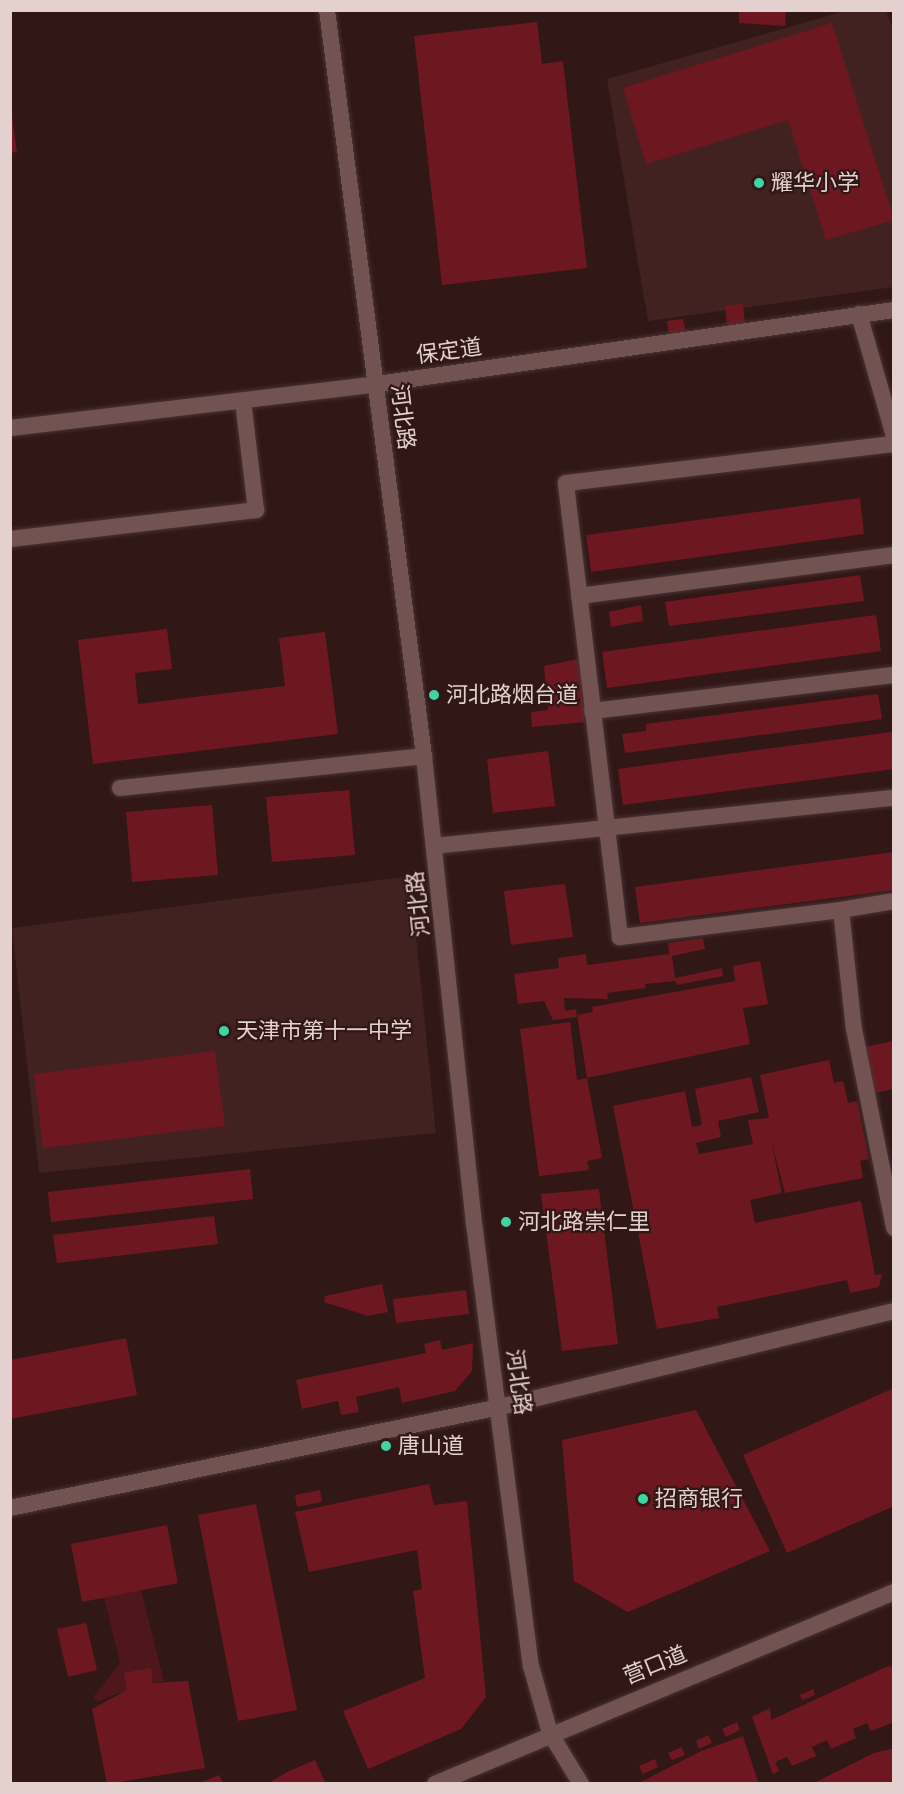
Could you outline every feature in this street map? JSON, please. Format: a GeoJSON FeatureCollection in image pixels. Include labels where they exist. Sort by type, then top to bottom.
{"type":"FeatureCollection","features":[{"type":"Feature","properties":{"kind":"street","name":"河北路"},"geometry":{"type":"LineString","coordinates":[[327,10],[424,756],[531,1666],[550,1733],[581,1784]]}},
{"type":"Feature","properties":{"kind":"street","name":"保定道"},"geometry":{"type":"LineString","coordinates":[[10,428],[377,384],[894,310]]}},
{"type":"Feature","properties":{"kind":"street"},"geometry":{"type":"LineString","coordinates":[[859,314],[894,436]]}},
{"type":"Feature","properties":{"kind":"street"},"geometry":{"type":"LineString","coordinates":[[10,539],[256,510],[243,401]]}},
{"type":"Feature","properties":{"kind":"street"},"geometry":{"type":"LineString","coordinates":[[894,444],[566,483],[620,937],[841,910],[894,901]]}},
{"type":"Feature","properties":{"kind":"street"},"geometry":{"type":"LineString","coordinates":[[579,596],[894,555]]}},
{"type":"Feature","properties":{"kind":"street"},"geometry":{"type":"LineString","coordinates":[[592,711],[894,675]]}},
{"type":"Feature","properties":{"kind":"street"},"geometry":{"type":"LineString","coordinates":[[120,788],[424,756]]}},
{"type":"Feature","properties":{"kind":"street"},"geometry":{"type":"LineString","coordinates":[[434,846],[894,798]]}},
{"type":"Feature","properties":{"kind":"street"},"geometry":{"type":"LineString","coordinates":[[841,910],[854,1029],[894,1228]]}},
{"type":"Feature","properties":{"kind":"street"},"geometry":{"type":"LineString","coordinates":[[10,1508],[500,1407],[894,1311]]}},
{"type":"Feature","properties":{"kind":"street","name":"营口道"},"geometry":{"type":"LineString","coordinates":[[435,1784],[550,1733],[894,1592]]}},
{"type":"Feature","properties":{"kind":"shaded area","name":"耀华小学"},"geometry":{"type":"Polygon","coordinates":[[[845,11],[886,11],[894,32],[893,287],[648,321],[607,79],[845,11]]]}},
{"type":"Feature","properties":{"kind":"shaded area","name":"天津市第十一中学"},"geometry":{"type":"Polygon","coordinates":[[[410,876],[436,1133],[39,1173],[12,928],[410,876]]]}},
{"type":"Feature","properties":{"kind":"shaded area"},"geometry":{"type":"Polygon","coordinates":[[[141,1590],[164,1681],[153,1683],[150,1668],[127,1690],[97,1702],[93,1697],[120,1663],[104,1597],[141,1590]]]}},
{"type":"Feature","properties":{"kind":"building"},"geometry":{"type":"Polygon","coordinates":[[[739,10],[786,10],[785,26],[739,23],[739,10]]]}},
{"type":"Feature","properties":{"kind":"building"},"geometry":{"type":"Polygon","coordinates":[[[537,22],[542,64],[563,61],[587,268],[442,285],[414,36],[537,22]]]}},
{"type":"Feature","properties":{"kind":"building"},"geometry":{"type":"Polygon","coordinates":[[[832,23],[894,220],[826,240],[788,120],[646,164],[623,88],[832,23]]]}},
{"type":"Feature","properties":{"kind":"building"},"geometry":{"type":"Polygon","coordinates":[[[10,100],[17,152],[10,153],[10,100]]]}},
{"type":"Feature","properties":{"kind":"building"},"geometry":{"type":"Polygon","coordinates":[[[743,304],[745,324],[727,326],[725,306],[743,304]]]}},
{"type":"Feature","properties":{"kind":"building"},"geometry":{"type":"Polygon","coordinates":[[[683,319],[686,332],[669,334],[667,321],[683,319]]]}},
{"type":"Feature","properties":{"kind":"building"},"geometry":{"type":"Polygon","coordinates":[[[860,498],[864,534],[591,572],[586,535],[860,498]]]}},
{"type":"Feature","properties":{"kind":"building"},"geometry":{"type":"Polygon","coordinates":[[[860,575],[864,601],[669,626],[665,602],[860,575]]]}},
{"type":"Feature","properties":{"kind":"building"},"geometry":{"type":"Polygon","coordinates":[[[641,605],[643,621],[611,627],[609,612],[641,605]]]}},
{"type":"Feature","properties":{"kind":"building"},"geometry":{"type":"Polygon","coordinates":[[[876,615],[881,651],[607,688],[602,652],[876,615]]]}},
{"type":"Feature","properties":{"kind":"building"},"geometry":{"type":"Polygon","coordinates":[[[167,629],[172,669],[135,673],[138,704],[285,686],[279,638],[325,632],[338,734],[93,764],[78,640],[167,629]]]}},
{"type":"Feature","properties":{"kind":"building"},"geometry":{"type":"Polygon","coordinates":[[[578,659],[586,722],[532,727],[531,712],[548,710],[544,666],[578,659]]]}},
{"type":"Feature","properties":{"kind":"building"},"geometry":{"type":"Polygon","coordinates":[[[878,694],[882,719],[625,753],[622,734],[646,731],[646,724],[878,694]]]}},
{"type":"Feature","properties":{"kind":"building"},"geometry":{"type":"Polygon","coordinates":[[[892,732],[894,769],[623,805],[618,769],[892,732]]]}},
{"type":"Feature","properties":{"kind":"building"},"geometry":{"type":"Polygon","coordinates":[[[548,751],[555,806],[493,813],[487,759],[548,751]]]}},
{"type":"Feature","properties":{"kind":"building"},"geometry":{"type":"Polygon","coordinates":[[[349,790],[355,855],[272,862],[266,797],[349,790]]]}},
{"type":"Feature","properties":{"kind":"building"},"geometry":{"type":"Polygon","coordinates":[[[212,805],[218,875],[132,882],[126,812],[212,805]]]}},
{"type":"Feature","properties":{"kind":"building"},"geometry":{"type":"Polygon","coordinates":[[[894,852],[894,890],[640,923],[635,887],[894,852]]]}},
{"type":"Feature","properties":{"kind":"building"},"geometry":{"type":"Polygon","coordinates":[[[565,884],[573,937],[511,945],[504,891],[565,884]]]}},
{"type":"Feature","properties":{"kind":"building"},"geometry":{"type":"Polygon","coordinates":[[[703,938],[705,949],[672,956],[675,978],[722,968],[723,976],[677,985],[675,981],[645,984],[646,988],[607,993],[608,999],[564,998],[565,1011],[576,1009],[577,1017],[553,1020],[544,1001],[518,1004],[514,974],[559,968],[558,958],[586,954],[587,965],[669,954],[668,943],[703,938]]]}},
{"type":"Feature","properties":{"kind":"building"},"geometry":{"type":"Polygon","coordinates":[[[760,961],[768,1004],[743,1008],[750,1044],[587,1078],[577,1015],[593,1012],[592,1007],[735,981],[733,966],[760,961]]]}},
{"type":"Feature","properties":{"kind":"building"},"geometry":{"type":"Polygon","coordinates":[[[570,1022],[577,1080],[587,1078],[602,1158],[587,1161],[589,1170],[539,1176],[520,1029],[570,1022]]]}},
{"type":"Feature","properties":{"kind":"building"},"geometry":{"type":"Polygon","coordinates":[[[894,1041],[894,1089],[871,1094],[864,1047],[894,1041]]]}},
{"type":"Feature","properties":{"kind":"building"},"geometry":{"type":"Polygon","coordinates":[[[215,1051],[225,1126],[43,1148],[34,1074],[215,1051]]]}},
{"type":"Feature","properties":{"kind":"building"},"geometry":{"type":"Polygon","coordinates":[[[829,1060],[834,1083],[843,1081],[848,1103],[857,1101],[869,1159],[860,1161],[863,1178],[785,1193],[771,1140],[782,1193],[750,1200],[755,1223],[861,1201],[875,1275],[882,1274],[879,1287],[850,1293],[847,1280],[717,1307],[719,1318],[657,1329],[613,1106],[685,1091],[692,1127],[702,1125],[695,1089],[751,1077],[759,1112],[718,1121],[721,1137],[696,1143],[699,1154],[753,1144],[748,1120],[769,1118],[760,1075],[829,1060]]]}},
{"type":"Feature","properties":{"kind":"building"},"geometry":{"type":"Polygon","coordinates":[[[250,1169],[253,1199],[51,1222],[48,1192],[250,1169]]]}},
{"type":"Feature","properties":{"kind":"building"},"geometry":{"type":"Polygon","coordinates":[[[599,1189],[618,1344],[562,1351],[541,1194],[599,1189]]]}},
{"type":"Feature","properties":{"kind":"building"},"geometry":{"type":"Polygon","coordinates":[[[214,1216],[218,1244],[57,1263],[53,1235],[214,1216]]]}},
{"type":"Feature","properties":{"kind":"building"},"geometry":{"type":"Polygon","coordinates":[[[382,1284],[388,1312],[368,1316],[324,1302],[325,1296],[382,1284]]]}},
{"type":"Feature","properties":{"kind":"building"},"geometry":{"type":"Polygon","coordinates":[[[466,1290],[469,1314],[396,1323],[393,1299],[466,1290]]]}},
{"type":"Feature","properties":{"kind":"building"},"geometry":{"type":"Polygon","coordinates":[[[126,1338],[137,1395],[10,1419],[10,1360],[126,1338]]]}},
{"type":"Feature","properties":{"kind":"building"},"geometry":{"type":"Polygon","coordinates":[[[440,1340],[442,1350],[473,1343],[472,1371],[455,1391],[402,1403],[399,1387],[356,1397],[359,1412],[341,1415],[338,1401],[302,1409],[296,1380],[426,1353],[424,1344],[440,1340]]]}},
{"type":"Feature","properties":{"kind":"building"},"geometry":{"type":"Polygon","coordinates":[[[894,1388],[894,1506],[787,1553],[743,1455],[894,1388]]]}},
{"type":"Feature","properties":{"kind":"building"},"geometry":{"type":"Polygon","coordinates":[[[696,1410],[770,1551],[628,1612],[574,1581],[562,1440],[696,1410]]]}},
{"type":"Feature","properties":{"kind":"building"},"geometry":{"type":"Polygon","coordinates":[[[429,1484],[434,1505],[467,1501],[486,1697],[461,1729],[368,1769],[343,1711],[425,1678],[413,1591],[422,1589],[417,1550],[309,1572],[295,1512],[429,1484]]]}},
{"type":"Feature","properties":{"kind":"building"},"geometry":{"type":"Polygon","coordinates":[[[320,1490],[322,1502],[297,1507],[295,1495],[320,1490]]]}},
{"type":"Feature","properties":{"kind":"building"},"geometry":{"type":"Polygon","coordinates":[[[256,1504],[297,1710],[238,1721],[198,1515],[256,1504]]]}},
{"type":"Feature","properties":{"kind":"building"},"geometry":{"type":"Polygon","coordinates":[[[167,1525],[178,1583],[82,1602],[71,1544],[167,1525]]]}},
{"type":"Feature","properties":{"kind":"building"},"geometry":{"type":"Polygon","coordinates":[[[86,1623],[97,1670],[68,1677],[57,1629],[86,1623]]]}},
{"type":"Feature","properties":{"kind":"building"},"geometry":{"type":"Polygon","coordinates":[[[888,1666],[894,1667],[894,1722],[871,1731],[867,1723],[853,1729],[856,1738],[831,1749],[827,1740],[812,1747],[816,1756],[792,1766],[787,1757],[775,1762],[779,1771],[773,1774],[752,1717],[770,1708],[771,1720],[888,1666]]]}},
{"type":"Feature","properties":{"kind":"building"},"geometry":{"type":"Polygon","coordinates":[[[151,1668],[153,1683],[188,1681],[205,1768],[107,1784],[92,1709],[127,1690],[124,1673],[151,1668]]]}},
{"type":"Feature","properties":{"kind":"building"},"geometry":{"type":"Polygon","coordinates":[[[813,1689],[815,1695],[802,1700],[800,1695],[813,1689]]]}},
{"type":"Feature","properties":{"kind":"building"},"geometry":{"type":"Polygon","coordinates":[[[737,1722],[740,1730],[726,1737],[722,1729],[737,1722]]]}},
{"type":"Feature","properties":{"kind":"building"},"geometry":{"type":"Polygon","coordinates":[[[708,1735],[712,1743],[699,1749],[696,1741],[708,1735]]]}},
{"type":"Feature","properties":{"kind":"building"},"geometry":{"type":"Polygon","coordinates":[[[743,1736],[759,1784],[637,1784],[701,1751],[743,1736]]]}},
{"type":"Feature","properties":{"kind":"building"},"geometry":{"type":"Polygon","coordinates":[[[682,1747],[685,1755],[672,1760],[668,1753],[682,1747]]]}},
{"type":"Feature","properties":{"kind":"building"},"geometry":{"type":"Polygon","coordinates":[[[894,1748],[894,1784],[812,1784],[874,1753],[894,1748]]]}},
{"type":"Feature","properties":{"kind":"building"},"geometry":{"type":"Polygon","coordinates":[[[655,1759],[658,1767],[643,1774],[639,1766],[655,1759]]]}},
{"type":"Feature","properties":{"kind":"building"},"geometry":{"type":"Polygon","coordinates":[[[315,1760],[326,1784],[267,1784],[289,1771],[315,1760]]]}},
{"type":"Feature","properties":{"kind":"building"},"geometry":{"type":"Polygon","coordinates":[[[219,1775],[223,1783],[199,1783],[219,1775]]]}},
{"type":"Feature","properties":{"kind":"place","name":"耀华小学"},"geometry":{"type":"Point","coordinates":[759,183]}},
{"type":"Feature","properties":{"kind":"place","name":"河北路烟台道"},"geometry":{"type":"Point","coordinates":[434,695]}},
{"type":"Feature","properties":{"kind":"place","name":"天津市第十一中学"},"geometry":{"type":"Point","coordinates":[224,1031]}},
{"type":"Feature","properties":{"kind":"place","name":"河北路崇仁里"},"geometry":{"type":"Point","coordinates":[506,1222]}},
{"type":"Feature","properties":{"kind":"place","name":"唐山道"},"geometry":{"type":"Point","coordinates":[386,1446]}},
{"type":"Feature","properties":{"kind":"place","name":"招商银行"},"geometry":{"type":"Point","coordinates":[643,1499]}}]}
